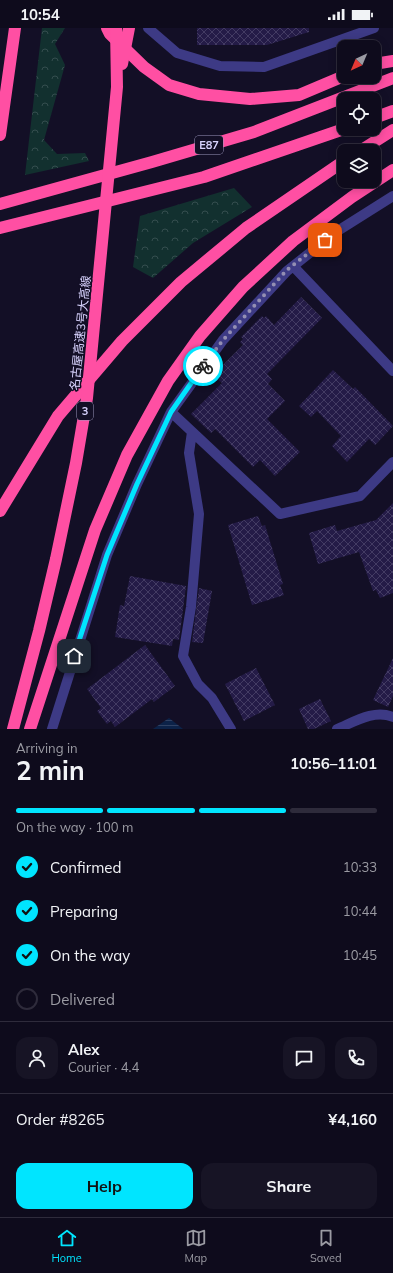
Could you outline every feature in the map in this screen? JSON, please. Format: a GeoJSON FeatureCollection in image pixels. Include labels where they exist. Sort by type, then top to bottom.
{"type":"FeatureCollection","features":[{"type":"Feature","properties":{"kind":"highway"},"geometry":{"type":"LineString","coordinates":[[0,135],[15,28]]}},
{"type":"Feature","properties":{"kind":"highway"},"geometry":{"type":"LineString","coordinates":[[106,28],[110,34],[144,67],[169,85],[199,94],[250,99],[299,95],[337,79]]}},
{"type":"Feature","properties":{"kind":"highway","name":"名古屋高速3号大高線"},"geometry":{"type":"LineString","coordinates":[[13,729],[38,638],[56,559],[76,463],[87,398],[117,87],[116,28]]}},
{"type":"Feature","properties":{"kind":"highway"},"geometry":{"type":"LineString","coordinates":[[117,87],[129,28]]}},
{"type":"Feature","properties":{"kind":"highway"},"geometry":{"type":"LineString","coordinates":[[381,63],[393,61]]}},
{"type":"Feature","properties":{"kind":"highway","name":"E87"},"geometry":{"type":"LineString","coordinates":[[0,204],[254,132],[393,78]]}},
{"type":"Feature","properties":{"kind":"highway"},"geometry":{"type":"LineString","coordinates":[[381,115],[393,111]]}},
{"type":"Feature","properties":{"kind":"highway"},"geometry":{"type":"LineString","coordinates":[[371,144],[393,130]]}},
{"type":"Feature","properties":{"kind":"highway","name":"E87"},"geometry":{"type":"LineString","coordinates":[[0,228],[204,177],[337,131]]}},
{"type":"Feature","properties":{"kind":"highway"},"geometry":{"type":"LineString","coordinates":[[0,511],[58,416],[122,340],[181,282],[246,228],[337,166]]}},
{"type":"Feature","properties":{"kind":"highway"},"geometry":{"type":"LineString","coordinates":[[30,729],[95,530],[127,455],[168,381],[200,336],[243,287],[293,241],[352,197],[393,170]]}},
{"type":"Feature","properties":{"kind":"street"},"geometry":{"type":"LineString","coordinates":[[148,28],[177,53],[220,66],[264,67],[374,28]]}},
{"type":"Feature","properties":{"kind":"street"},"geometry":{"type":"LineString","coordinates":[[52,729],[107,555],[137,484],[171,412],[223,340],[287,270],[336,232],[393,196]]}},
{"type":"Feature","properties":{"kind":"street"},"geometry":{"type":"LineString","coordinates":[[293,266],[393,371]]}},
{"type":"Feature","properties":{"kind":"street"},"geometry":{"type":"LineString","coordinates":[[171,412],[280,514],[360,496],[393,462]]}},
{"type":"Feature","properties":{"kind":"street"},"geometry":{"type":"LineString","coordinates":[[192,432],[189,453],[199,514],[191,607],[183,656],[198,684],[212,698],[231,729]]}},
{"type":"Feature","properties":{"kind":"street"},"geometry":{"type":"LineString","coordinates":[[337,729],[369,715],[388,715],[393,717]]}},
{"type":"Feature","properties":{"kind":"green space"},"geometry":{"type":"Polygon","coordinates":[[[42,28],[65,28],[55,44],[65,65],[44,140],[57,154],[85,153],[89,161],[25,175],[42,28]]]}},
{"type":"Feature","properties":{"kind":"green space"},"geometry":{"type":"Polygon","coordinates":[[[234,188],[252,207],[193,243],[153,278],[133,267],[140,216],[234,188]]]}},
{"type":"Feature","properties":{"kind":"water"},"geometry":{"type":"Polygon","coordinates":[[[169,718],[183,729],[153,729],[169,718]]]}},
{"type":"Feature","properties":{"kind":"building"},"geometry":{"type":"Polygon","coordinates":[[[197,28],[309,28],[309,32],[267,45],[197,45],[197,28]]]}},
{"type":"Feature","properties":{"kind":"building"},"geometry":{"type":"Polygon","coordinates":[[[301,297],[322,318],[267,374],[272,379],[268,384],[285,401],[267,419],[300,452],[275,476],[260,460],[253,467],[215,429],[211,433],[191,414],[222,383],[213,375],[243,345],[240,342],[243,339],[241,337],[262,316],[264,318],[266,316],[274,325],[301,297]]]}},
{"type":"Feature","properties":{"kind":"building"},"geometry":{"type":"Polygon","coordinates":[[[333,370],[353,389],[355,387],[393,426],[375,445],[369,439],[347,462],[332,446],[341,436],[317,411],[311,417],[299,406],[333,370]]]}},
{"type":"Feature","properties":{"kind":"building"},"geometry":{"type":"Polygon","coordinates":[[[393,503],[393,593],[380,598],[376,590],[373,591],[359,552],[318,564],[309,533],[335,525],[337,531],[376,520],[393,503]]]}},
{"type":"Feature","properties":{"kind":"building"},"geometry":{"type":"Polygon","coordinates":[[[258,516],[262,526],[265,525],[283,584],[280,585],[284,595],[252,605],[228,525],[258,516]]]}},
{"type":"Feature","properties":{"kind":"building"},"geometry":{"type":"Polygon","coordinates":[[[130,576],[186,586],[179,640],[173,639],[172,646],[115,637],[120,605],[124,606],[130,576]]]}},
{"type":"Feature","properties":{"kind":"building"},"geometry":{"type":"Polygon","coordinates":[[[199,588],[212,591],[203,643],[192,642],[199,588]]]}},
{"type":"Feature","properties":{"kind":"building"},"geometry":{"type":"Polygon","coordinates":[[[145,645],[175,686],[154,702],[152,699],[115,727],[111,721],[107,724],[97,711],[101,708],[87,689],[145,645]]]}},
{"type":"Feature","properties":{"kind":"building"},"geometry":{"type":"Polygon","coordinates":[[[393,658],[393,696],[388,707],[373,700],[393,658]]]}},
{"type":"Feature","properties":{"kind":"building"},"geometry":{"type":"Polygon","coordinates":[[[256,668],[275,705],[244,721],[225,684],[256,668]]]}},
{"type":"Feature","properties":{"kind":"building"},"geometry":{"type":"Polygon","coordinates":[[[320,699],[331,721],[314,729],[308,729],[299,709],[320,699]]]}},
{"type":"Feature","properties":{"kind":"way so far"},"geometry":{"type":"LineString","coordinates":[[203,366],[223,340],[287,270],[325,240]]}},
{"type":"Feature","properties":{"kind":"route"},"geometry":{"type":"LineString","coordinates":[[74,656],[107,555],[137,484],[171,412],[203,366]]}}]}
